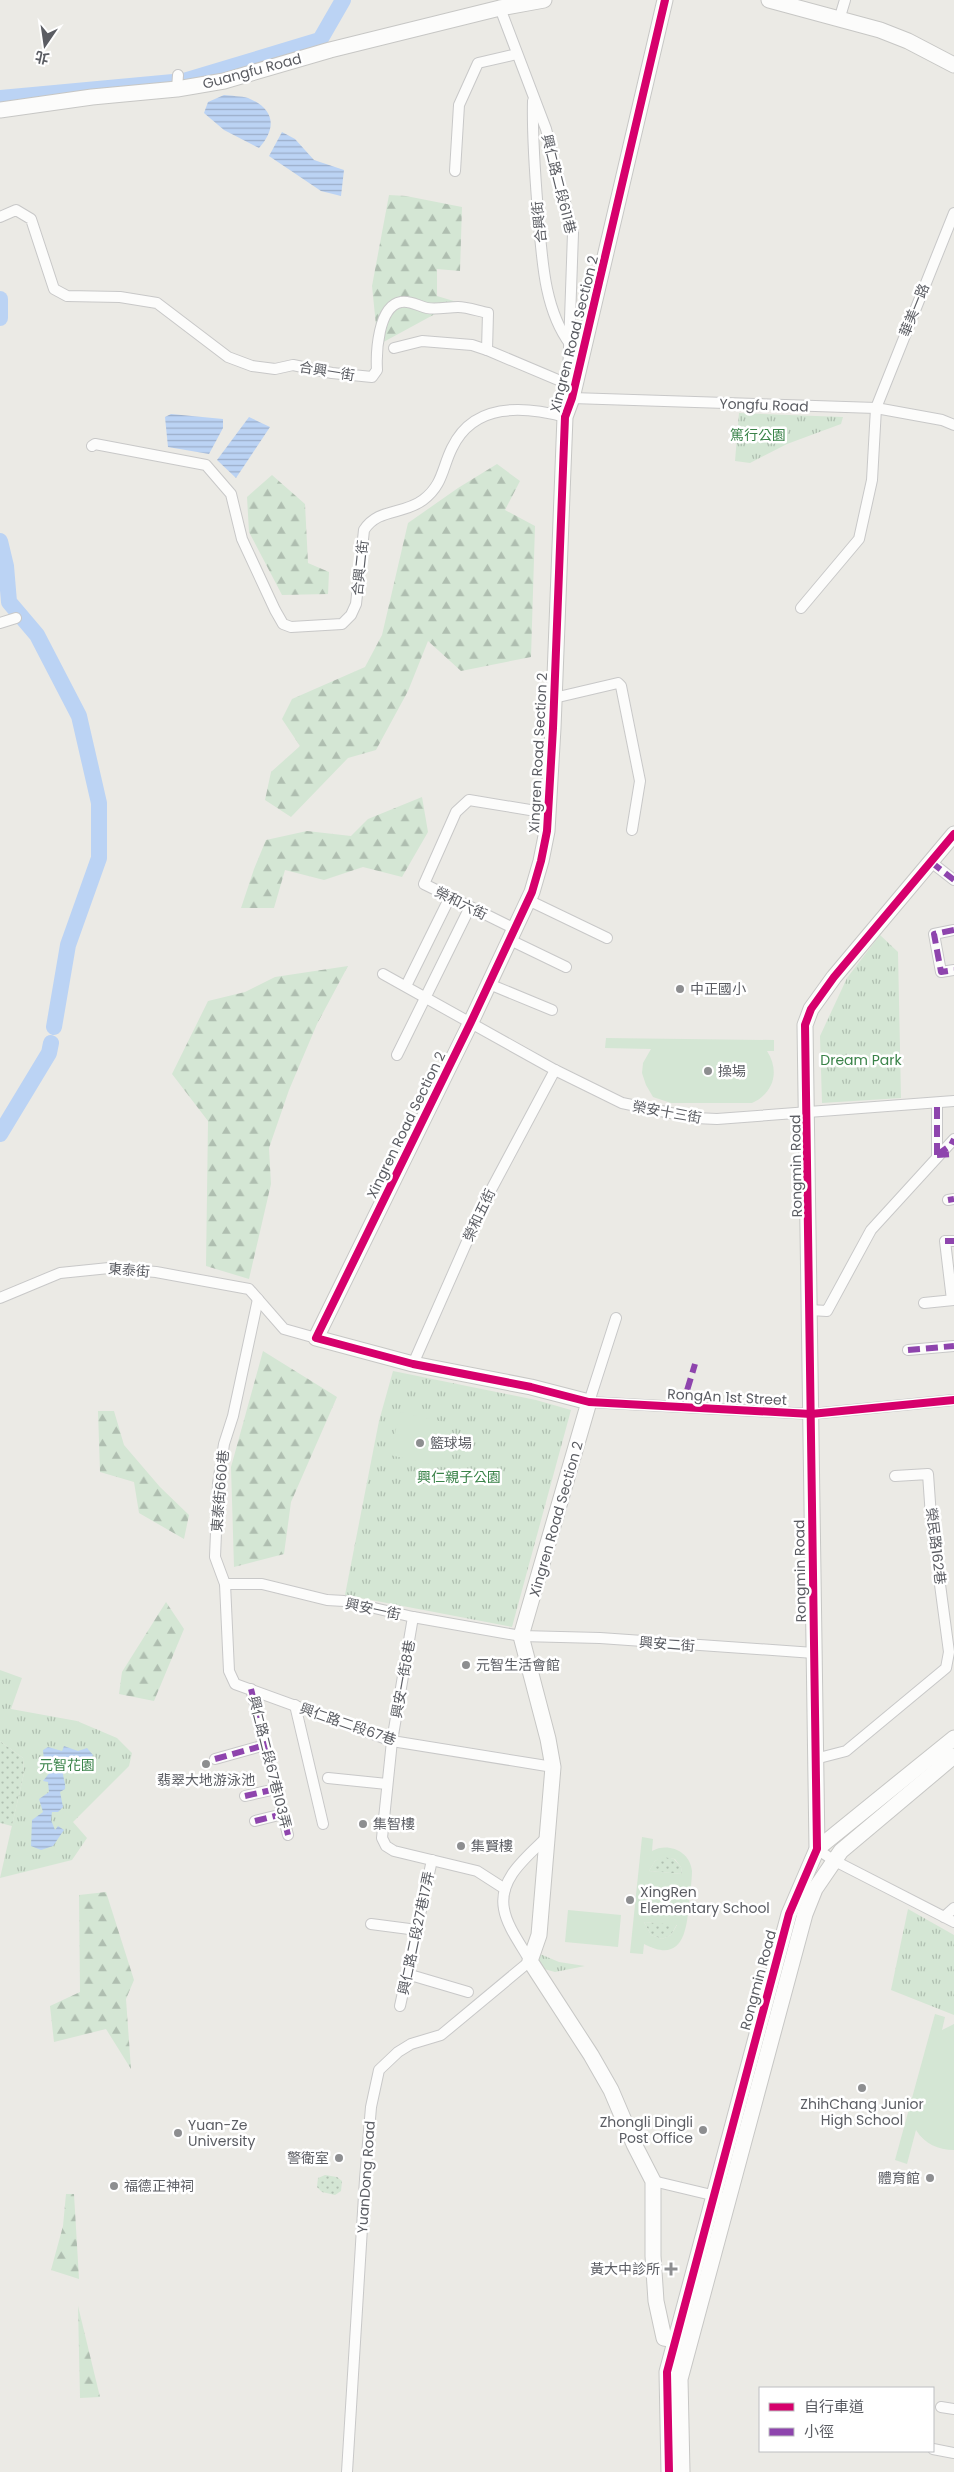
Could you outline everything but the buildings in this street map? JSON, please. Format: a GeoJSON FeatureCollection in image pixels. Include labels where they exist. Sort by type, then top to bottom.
{"type":"FeatureCollection","features":[{"type":"Feature","properties":{"kind":"street","name":"Guangfu Road"},"geometry":{"type":"LineString","coordinates":[[0,110],[177,84],[224,81],[499,4],[544,0]]}},
{"type":"Feature","properties":{"kind":"street","name":"Xingren Road Section 2"},"geometry":{"type":"LineString","coordinates":[[316,1338],[489,984],[528,900],[541,861],[548,813],[565,417],[665,0]]}},
{"type":"Feature","properties":{"kind":"street"},"geometry":{"type":"LineString","coordinates":[[768,0],[880,30],[908,41],[954,66]]}},
{"type":"Feature","properties":{"kind":"street"},"geometry":{"type":"LineString","coordinates":[[838,20],[844,0]]}},
{"type":"Feature","properties":{"kind":"street","name":"興仁路二段611巷"},"geometry":{"type":"LineString","coordinates":[[499,4],[546,129],[573,233],[570,344],[571,392]]}},
{"type":"Feature","properties":{"kind":"street"},"geometry":{"type":"LineString","coordinates":[[456,171],[459,105],[478,63],[518,54]]}},
{"type":"Feature","properties":{"kind":"street","name":"合興街"},"geometry":{"type":"LineString","coordinates":[[533,95],[532,141],[546,285],[561,333],[570,344]]}},
{"type":"Feature","properties":{"kind":"street","name":"合興一街"},"geometry":{"type":"LineString","coordinates":[[0,217],[16,210],[31,219],[54,289],[67,296],[120,297],[157,303],[228,357],[252,366],[275,368],[293,365],[332,373],[372,377],[377,370],[376,350],[385,316],[391,306],[400,302],[413,302],[427,308],[460,306],[488,313],[487,350]]}},
{"type":"Feature","properties":{"kind":"street","name":"華美一路"},"geometry":{"type":"LineString","coordinates":[[801,608],[859,539],[872,480],[876,408],[954,214]]}},
{"type":"Feature","properties":{"kind":"street"},"geometry":{"type":"LineString","coordinates":[[394,348],[422,341],[472,345],[487,350],[571,392]]}},
{"type":"Feature","properties":{"kind":"street","name":"Yongfu Road"},"geometry":{"type":"LineString","coordinates":[[571,392],[876,408],[942,420],[954,425]]}},
{"type":"Feature","properties":{"kind":"street","name":"合興二街"},"geometry":{"type":"LineString","coordinates":[[92,446],[95,444],[206,465],[231,494],[242,539],[283,624],[291,627],[342,624],[352,615],[356,604],[364,530],[370,520],[411,507],[423,500],[438,484],[452,448],[461,433],[483,416],[498,410],[538,410],[565,417]]}},
{"type":"Feature","properties":{"kind":"street"},"geometry":{"type":"LineString","coordinates":[[0,623],[16,618]]}},
{"type":"Feature","properties":{"kind":"street"},"geometry":{"type":"LineString","coordinates":[[554,698],[618,683],[621,686],[640,781],[632,830]]}},
{"type":"Feature","properties":{"kind":"street","name":"榮和六街"},"geometry":{"type":"LineString","coordinates":[[548,813],[469,800],[456,812],[424,884],[470,907],[566,967]]}},
{"type":"Feature","properties":{"kind":"street","name":"Rongmin Road"},"geometry":{"type":"LineString","coordinates":[[683,2340],[712,2195],[789,1914],[816,1850],[808,1113],[805,1025],[811,1010],[834,977],[954,834]]}},
{"type":"Feature","properties":{"kind":"street"},"geometry":{"type":"LineString","coordinates":[[931,862],[954,880]]}},
{"type":"Feature","properties":{"kind":"street"},"geometry":{"type":"LineString","coordinates":[[406,986],[450,897]]}},
{"type":"Feature","properties":{"kind":"street"},"geometry":{"type":"LineString","coordinates":[[528,900],[607,938]]}},
{"type":"Feature","properties":{"kind":"street"},"geometry":{"type":"LineString","coordinates":[[396,1055],[470,907]]}},
{"type":"Feature","properties":{"kind":"street"},"geometry":{"type":"LineString","coordinates":[[954,930],[934,934],[941,972],[954,970]]}},
{"type":"Feature","properties":{"kind":"street","name":"榮安十三街"},"geometry":{"type":"LineString","coordinates":[[383,974],[426,996],[555,1070],[622,1103],[695,1118],[808,1113],[954,1102]]}},
{"type":"Feature","properties":{"kind":"street"},"geometry":{"type":"LineString","coordinates":[[489,984],[552,1010]]}},
{"type":"Feature","properties":{"kind":"street","name":"榮和五街"},"geometry":{"type":"LineString","coordinates":[[412,1364],[484,1203],[555,1070]]}},
{"type":"Feature","properties":{"kind":"street"},"geometry":{"type":"LineString","coordinates":[[937,1104],[937,1155]]}},
{"type":"Feature","properties":{"kind":"street"},"geometry":{"type":"LineString","coordinates":[[810,1310],[827,1311],[871,1230],[937,1155],[951,1145],[954,1139]]}},
{"type":"Feature","properties":{"kind":"street"},"geometry":{"type":"LineString","coordinates":[[937,1155],[954,1154]]}},
{"type":"Feature","properties":{"kind":"street"},"geometry":{"type":"LineString","coordinates":[[924,1303],[953,1300],[950,1241]]}},
{"type":"Feature","properties":{"kind":"street","name":"東泰街"},"geometry":{"type":"LineString","coordinates":[[0,1298],[60,1273],[108,1268],[156,1272],[249,1288],[284,1330],[316,1338]]}},
{"type":"Feature","properties":{"kind":"street","name":"東泰街660巷"},"geometry":{"type":"LineString","coordinates":[[236,1684],[229,1671],[226,1584],[215,1557],[218,1484],[224,1444],[233,1416],[258,1299]]}},
{"type":"Feature","properties":{"kind":"street"},"geometry":{"type":"LineString","coordinates":[[316,1338],[412,1364],[531,1387],[589,1402],[616,1318]]}},
{"type":"Feature","properties":{"kind":"street"},"geometry":{"type":"LineString","coordinates":[[908,1350],[954,1346]]}},
{"type":"Feature","properties":{"kind":"street","name":"RongAn 1st Street"},"geometry":{"type":"LineString","coordinates":[[589,1402],[810,1414],[954,1400]]}},
{"type":"Feature","properties":{"kind":"street","name":"Xingren Road Section 2"},"geometry":{"type":"LineString","coordinates":[[521,1636],[589,1402]]}},
{"type":"Feature","properties":{"kind":"street","name":"榮民路162巷"},"geometry":{"type":"LineString","coordinates":[[815,1759],[846,1751],[946,1668],[949,1652],[931,1518],[928,1474],[895,1476]]}},
{"type":"Feature","properties":{"kind":"street","name":"興安一街"},"geometry":{"type":"LineString","coordinates":[[226,1584],[262,1584],[327,1600],[344,1601],[413,1617],[521,1636]]}},
{"type":"Feature","properties":{"kind":"street","name":"興安一街8巷"},"geometry":{"type":"LineString","coordinates":[[413,1617],[392,1741],[382,1838],[383,1842],[394,1851],[432,1860]]}},
{"type":"Feature","properties":{"kind":"street"},"geometry":{"type":"LineString","coordinates":[[521,1636],[548,1739],[553,1767],[539,1935],[530,1961]]}},
{"type":"Feature","properties":{"kind":"street","name":"興安二街"},"geometry":{"type":"LineString","coordinates":[[521,1636],[600,1638],[814,1653]]}},
{"type":"Feature","properties":{"kind":"street","name":"興仁路二段67巷"},"geometry":{"type":"LineString","coordinates":[[236,1684],[392,1741],[553,1767]]}},
{"type":"Feature","properties":{"kind":"street","name":"興仁路二段67巷103弄"},"geometry":{"type":"LineString","coordinates":[[252,1689],[288,1835]]}},
{"type":"Feature","properties":{"kind":"street"},"geometry":{"type":"LineString","coordinates":[[295,1705],[324,1824]]}},
{"type":"Feature","properties":{"kind":"street"},"geometry":{"type":"LineString","coordinates":[[954,1738],[816,1850],[954,1922]]}},
{"type":"Feature","properties":{"kind":"street"},"geometry":{"type":"LineString","coordinates":[[215,1759],[266,1745]]}},
{"type":"Feature","properties":{"kind":"street","name":"Rongmin Road"},"geometry":{"type":"LineString","coordinates":[[683,2340],[728,2200],[805,1914],[815,1889],[832,1860],[874,1822],[954,1756]]}},
{"type":"Feature","properties":{"kind":"street"},"geometry":{"type":"LineString","coordinates":[[328,1778],[387,1784]]}},
{"type":"Feature","properties":{"kind":"street"},"geometry":{"type":"LineString","coordinates":[[245,1796],[276,1789]]}},
{"type":"Feature","properties":{"kind":"street"},"geometry":{"type":"LineString","coordinates":[[255,1820],[282,1814]]}},
{"type":"Feature","properties":{"kind":"street"},"geometry":{"type":"LineString","coordinates":[[548,1836],[520,1862],[505,1889],[504,1910],[530,1961],[611,2090],[634,2144],[653,2181],[653,2256],[656,2301],[664,2338],[683,2340]]}},
{"type":"Feature","properties":{"kind":"street"},"geometry":{"type":"LineString","coordinates":[[432,1860],[477,1871],[505,1889]]}},
{"type":"Feature","properties":{"kind":"street","name":"興仁路二段27巷17弄"},"geometry":{"type":"LineString","coordinates":[[400,2006],[432,1860]]}},
{"type":"Feature","properties":{"kind":"street"},"geometry":{"type":"LineString","coordinates":[[944,1917],[954,1908]]}},
{"type":"Feature","properties":{"kind":"street"},"geometry":{"type":"LineString","coordinates":[[371,1924],[417,1930]]}},
{"type":"Feature","properties":{"kind":"street","name":"YuanDong Road"},"geometry":{"type":"LineString","coordinates":[[346,2472],[371,2106],[378,2070],[398,2052],[411,2044],[441,2034],[530,1961]]}},
{"type":"Feature","properties":{"kind":"street"},"geometry":{"type":"LineString","coordinates":[[407,1974],[468,1992]]}},
{"type":"Feature","properties":{"kind":"street"},"geometry":{"type":"LineString","coordinates":[[653,2181],[728,2200]]}},
{"type":"Feature","properties":{"kind":"street"},"geometry":{"type":"LineString","coordinates":[[669,2472],[667,2372],[683,2340]]}},
{"type":"Feature","properties":{"kind":"street"},"geometry":{"type":"LineString","coordinates":[[682,2472],[680,2379],[683,2340]]}},
{"type":"Feature","properties":{"kind":"street"},"geometry":{"type":"LineString","coordinates":[[941,2407],[954,2409]]}},
{"type":"Feature","properties":{"kind":"street"},"geometry":{"type":"LineString","coordinates":[[934,2450],[954,2453]]}},
{"type":"Feature","properties":{"kind":"green space"},"geometry":{"type":"Polygon","coordinates":[[[389,195],[406,196],[462,207],[460,271],[437,269],[437,296],[457,302],[378,345],[372,286],[389,195]]]}},
{"type":"Feature","properties":{"kind":"green space","name":"篤行公園"},"geometry":{"type":"Polygon","coordinates":[[[739,413],[843,417],[841,424],[787,444],[750,463],[735,461],[739,413]]]}},
{"type":"Feature","properties":{"kind":"green space"},"geometry":{"type":"Polygon","coordinates":[[[497,464],[520,481],[505,510],[535,526],[531,657],[461,671],[428,641],[408,691],[376,750],[348,758],[291,817],[265,800],[271,772],[300,746],[282,719],[292,699],[365,667],[382,635],[408,523],[458,488],[497,464]]]}},
{"type":"Feature","properties":{"kind":"green space"},"geometry":{"type":"Polygon","coordinates":[[[272,475],[305,504],[308,563],[329,572],[328,594],[282,595],[249,532],[247,497],[272,475]]]}},
{"type":"Feature","properties":{"kind":"green space"},"geometry":{"type":"Polygon","coordinates":[[[422,797],[428,832],[402,877],[363,867],[324,880],[285,870],[274,908],[241,908],[266,840],[307,831],[351,836],[368,819],[422,797]]]}},
{"type":"Feature","properties":{"kind":"green space","name":"Dream Park"},"geometry":{"type":"Polygon","coordinates":[[[880,935],[898,952],[901,1098],[822,1103],[820,1036],[847,978],[880,935]]]}},
{"type":"Feature","properties":{"kind":"green space"},"geometry":{"type":"Polygon","coordinates":[[[348,966],[317,1024],[289,1090],[269,1148],[271,1184],[249,1279],[206,1266],[208,1121],[172,1074],[208,1001],[245,992],[275,977],[348,966]]]}},
{"type":"Feature","properties":{"kind":"green space","name":"操場"},"geometry":{"type":"Polygon","coordinates":[[[606,1038],[774,1040],[774,1051],[767,1051],[773,1066],[773,1081],[765,1093],[752,1103],[671,1103],[653,1097],[646,1085],[642,1073],[643,1063],[651,1049],[605,1048],[606,1038]]]}},
{"type":"Feature","properties":{"kind":"green space"},"geometry":{"type":"Polygon","coordinates":[[[263,1351],[337,1397],[291,1502],[284,1554],[234,1567],[231,1467],[263,1351]]]}},
{"type":"Feature","properties":{"kind":"green space","name":"興仁親子公園"},"geometry":{"type":"Polygon","coordinates":[[[393,1371],[536,1400],[571,1410],[512,1627],[345,1595],[379,1421],[393,1371]]]}},
{"type":"Feature","properties":{"kind":"green space"},"geometry":{"type":"Polygon","coordinates":[[[98,1411],[114,1411],[124,1445],[160,1487],[189,1515],[184,1539],[139,1513],[134,1482],[100,1472],[98,1411]]]}},
{"type":"Feature","properties":{"kind":"green space","name":"籃球場"},"geometry":{"type":"Polygon","coordinates":[[[400,1412],[452,1424],[442,1467],[390,1455],[400,1412]]]}},
{"type":"Feature","properties":{"kind":"green space"},"geometry":{"type":"Polygon","coordinates":[[[166,1602],[184,1629],[154,1701],[119,1694],[122,1672],[166,1602]]]}},
{"type":"Feature","properties":{"kind":"green space","name":"元智花園"},"geometry":{"type":"Polygon","coordinates":[[[0,1670],[22,1678],[11,1709],[77,1721],[117,1738],[132,1753],[129,1766],[73,1822],[87,1838],[72,1860],[0,1878],[24,1773],[23,1758],[0,1741],[0,1670]]]}},
{"type":"Feature","properties":{"kind":"green space"},"geometry":{"type":"Polygon","coordinates":[[[0,1741],[23,1758],[24,1773],[12,1826],[0,1823],[0,1741]]]}},
{"type":"Feature","properties":{"kind":"green space"},"geometry":{"type":"Polygon","coordinates":[[[642,1837],[653,1839],[652,1851],[658,1848],[671,1848],[683,1854],[687,1858],[692,1871],[691,1883],[686,1924],[680,1942],[667,1950],[657,1949],[644,1944],[643,1954],[630,1953],[642,1837]],[[663,1857],[655,1861],[649,1871],[682,1874],[681,1867],[675,1859],[663,1857]],[[645,1922],[651,1935],[662,1939],[671,1935],[677,1925],[645,1922]]]}},
{"type":"Feature","properties":{"kind":"green space"},"geometry":{"type":"Polygon","coordinates":[[[663,1856],[674,1859],[681,1867],[682,1874],[649,1871],[655,1861],[663,1856]]]}},
{"type":"Feature","properties":{"kind":"green space"},"geometry":{"type":"Polygon","coordinates":[[[106,1892],[134,1980],[126,1999],[131,2069],[106,2029],[54,2042],[50,2006],[80,1992],[79,1895],[106,1892]]]}},
{"type":"Feature","properties":{"kind":"green space"},"geometry":{"type":"Polygon","coordinates":[[[908,1909],[954,1935],[954,2015],[891,1990],[908,1909]]]}},
{"type":"Feature","properties":{"kind":"green space"},"geometry":{"type":"Polygon","coordinates":[[[568,1910],[621,1915],[618,1947],[565,1942],[568,1910]]]}},
{"type":"Feature","properties":{"kind":"green space"},"geometry":{"type":"Polygon","coordinates":[[[644,1922],[677,1924],[671,1935],[662,1939],[651,1935],[644,1922]]]}},
{"type":"Feature","properties":{"kind":"green space"},"geometry":{"type":"Polygon","coordinates":[[[540,1954],[559,1962],[585,1966],[555,1972],[537,1967],[540,1954]]]}},
{"type":"Feature","properties":{"kind":"green space"},"geometry":{"type":"Polygon","coordinates":[[[935,2014],[945,2017],[942,2030],[954,2024],[954,2150],[932,2145],[923,2139],[916,2130],[907,2164],[895,2160],[935,2014]]]}},
{"type":"Feature","properties":{"kind":"green space"},"geometry":{"type":"Polygon","coordinates":[[[325,2175],[337,2177],[342,2181],[341,2191],[335,2195],[322,2192],[317,2187],[318,2178],[325,2175]]]}},
{"type":"Feature","properties":{"kind":"green space"},"geometry":{"type":"Polygon","coordinates":[[[66,2194],[74,2194],[79,2279],[51,2270],[63,2226],[66,2194]]]}},
{"type":"Feature","properties":{"kind":"green space"},"geometry":{"type":"Polygon","coordinates":[[[78,2306],[100,2397],[80,2398],[78,2306]]]}},
{"type":"Feature","properties":{"kind":"water"},"geometry":{"type":"Polygon","coordinates":[[[224,95],[248,98],[257,102],[268,113],[271,126],[265,141],[259,148],[224,130],[204,113],[208,102],[224,95]]]}},
{"type":"Feature","properties":{"kind":"water"},"geometry":{"type":"Polygon","coordinates":[[[282,132],[295,139],[314,160],[344,170],[341,196],[321,191],[269,156],[282,132]]]}},
{"type":"Feature","properties":{"kind":"water"},"geometry":{"type":"Polygon","coordinates":[[[171,414],[223,419],[223,428],[209,454],[168,447],[165,417],[171,414]]]}},
{"type":"Feature","properties":{"kind":"water"},"geometry":{"type":"Polygon","coordinates":[[[249,417],[270,427],[236,478],[217,460],[249,417]]]}},
{"type":"Feature","properties":{"kind":"water"},"geometry":{"type":"Polygon","coordinates":[[[64,1746],[78,1751],[87,1748],[93,1755],[86,1766],[78,1764],[63,1769],[65,1789],[60,1792],[63,1807],[58,1812],[52,1812],[51,1820],[55,1830],[58,1826],[64,1830],[53,1846],[41,1850],[31,1846],[32,1820],[43,1812],[39,1799],[49,1792],[48,1782],[43,1781],[51,1771],[44,1761],[43,1750],[48,1747],[62,1751],[64,1746]]]}},
{"type":"Feature","properties":{"kind":"waterway"},"geometry":{"type":"LineString","coordinates":[[0,98],[184,81],[320,40],[343,0]]}},
{"type":"Feature","properties":{"kind":"waterway"},"geometry":{"type":"LineString","coordinates":[[0,299],[0,318]]}},
{"type":"Feature","properties":{"kind":"waterway"},"geometry":{"type":"LineString","coordinates":[[0,541],[6,566],[9,602],[37,635],[79,716],[99,803],[99,858],[68,945],[54,1027]]}},
{"type":"Feature","properties":{"kind":"waterway"},"geometry":{"type":"LineString","coordinates":[[0,1134],[49,1053],[51,1043]]}},
{"type":"Feature","properties":{"kind":"marked path"},"geometry":{"type":"LineString","coordinates":[[931,862],[954,880]]}},
{"type":"Feature","properties":{"kind":"marked path"},"geometry":{"type":"LineString","coordinates":[[954,930],[934,934],[941,972],[954,970]]}},
{"type":"Feature","properties":{"kind":"marked path"},"geometry":{"type":"LineString","coordinates":[[937,1104],[937,1155]]}},
{"type":"Feature","properties":{"kind":"marked path"},"geometry":{"type":"LineString","coordinates":[[937,1155],[951,1145],[954,1139]]}},
{"type":"Feature","properties":{"kind":"marked path"},"geometry":{"type":"LineString","coordinates":[[937,1155],[954,1154]]}},
{"type":"Feature","properties":{"kind":"marked path"},"geometry":{"type":"LineString","coordinates":[[948,1200],[954,1199]]}},
{"type":"Feature","properties":{"kind":"marked path"},"geometry":{"type":"LineString","coordinates":[[945,1241],[954,1241]]}},
{"type":"Feature","properties":{"kind":"marked path"},"geometry":{"type":"LineString","coordinates":[[908,1350],[954,1346]]}},
{"type":"Feature","properties":{"kind":"marked path"},"geometry":{"type":"LineString","coordinates":[[682,1407],[695,1364]]}},
{"type":"Feature","properties":{"kind":"marked path"},"geometry":{"type":"LineString","coordinates":[[251,1689],[288,1835]]}},
{"type":"Feature","properties":{"kind":"marked path"},"geometry":{"type":"LineString","coordinates":[[215,1759],[265,1745]]}},
{"type":"Feature","properties":{"kind":"marked path"},"geometry":{"type":"LineString","coordinates":[[245,1796],[276,1789]]}},
{"type":"Feature","properties":{"kind":"marked path"},"geometry":{"type":"LineString","coordinates":[[255,1821],[283,1814]]}},
{"type":"Feature","properties":{"kind":"cycle path"},"geometry":{"type":"LineString","coordinates":[[665,0],[572,398],[565,417],[553,728],[547,831],[541,861],[532,892],[471,1022],[316,1338],[413,1364],[531,1387],[589,1402],[811,1414],[954,1400]]}},
{"type":"Feature","properties":{"kind":"cycle path"},"geometry":{"type":"LineString","coordinates":[[669,2472],[667,2372],[789,1914],[817,1849],[805,1025],[811,1009],[834,977],[954,834]]}},
{"type":"Feature","properties":{"kind":"place","name":"中正國小"},"geometry":{"type":"Point","coordinates":[680,989]}},
{"type":"Feature","properties":{"kind":"place","name":"操場"},"geometry":{"type":"Point","coordinates":[708,1071]}},
{"type":"Feature","properties":{"kind":"place","name":"籃球場"},"geometry":{"type":"Point","coordinates":[420,1443]}},
{"type":"Feature","properties":{"kind":"place","name":"元智生活會館"},"geometry":{"type":"Point","coordinates":[466,1665]}},
{"type":"Feature","properties":{"kind":"place","name":"翡翠大地游泳池"},"geometry":{"type":"Point","coordinates":[206,1764]}},
{"type":"Feature","properties":{"kind":"place","name":"集智樓"},"geometry":{"type":"Point","coordinates":[363,1824]}},
{"type":"Feature","properties":{"kind":"place","name":"集賢樓"},"geometry":{"type":"Point","coordinates":[461,1846]}},
{"type":"Feature","properties":{"kind":"place","name":"XingRen Elementary School"},"geometry":{"type":"Point","coordinates":[630,1900]}},
{"type":"Feature","properties":{"kind":"place","name":"ZhihChang Junior High School"},"geometry":{"type":"Point","coordinates":[862,2088]}},
{"type":"Feature","properties":{"kind":"place","name":"Zhongli Dingli Post Office"},"geometry":{"type":"Point","coordinates":[703,2130]}},
{"type":"Feature","properties":{"kind":"place","name":"Yuan-Ze University"},"geometry":{"type":"Point","coordinates":[178,2133]}},
{"type":"Feature","properties":{"kind":"place","name":"警衛室"},"geometry":{"type":"Point","coordinates":[339,2158]}},
{"type":"Feature","properties":{"kind":"place","name":"體育館"},"geometry":{"type":"Point","coordinates":[930,2178]}},
{"type":"Feature","properties":{"kind":"place","name":"福德正神祠"},"geometry":{"type":"Point","coordinates":[114,2186]}},
{"type":"Feature","properties":{"kind":"place","name":"黃大中診所"},"geometry":{"type":"Point","coordinates":[671,2269]}}]}
